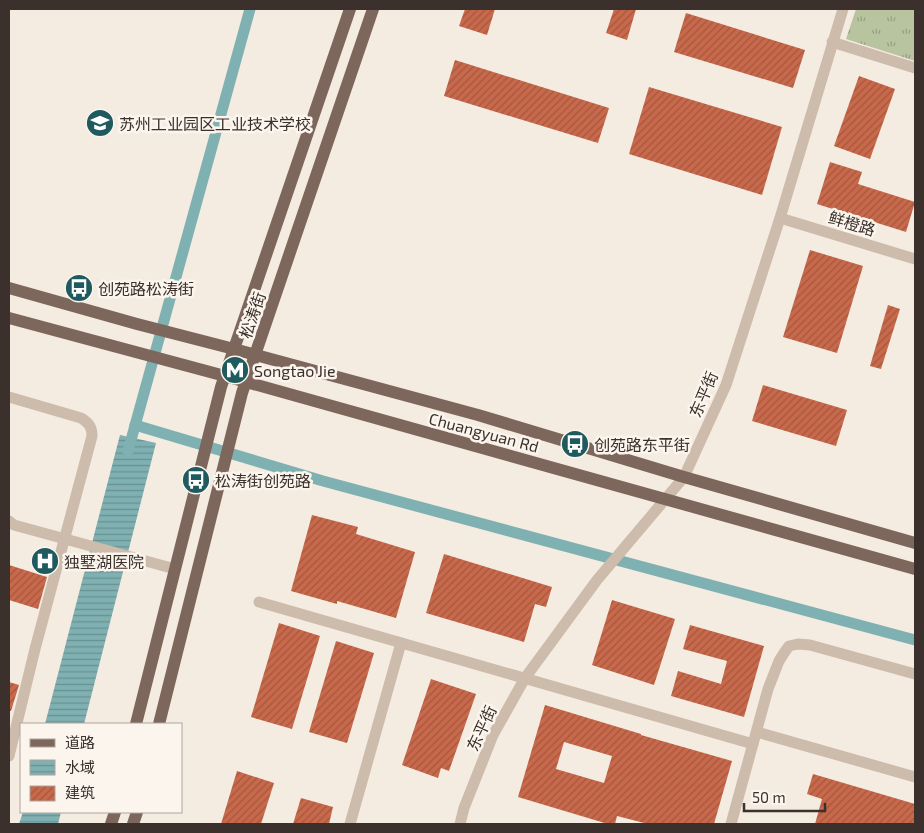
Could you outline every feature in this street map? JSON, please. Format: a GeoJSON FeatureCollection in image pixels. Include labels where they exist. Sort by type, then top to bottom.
{"type":"FeatureCollection","features":[{"type":"Feature","properties":{"kind":"main road","name":"松涛街"},"geometry":{"type":"LineString","coordinates":[[136,723],[225,376],[350,9]]}},
{"type":"Feature","properties":{"kind":"main road","name":"松涛街"},"geometry":{"type":"LineString","coordinates":[[158,723],[246,382],[373,9]]}},
{"type":"Feature","properties":{"kind":"main road","name":"Chuangyuan Rd"},"geometry":{"type":"LineString","coordinates":[[9,288],[137,324],[478,414],[684,477],[915,543]]}},
{"type":"Feature","properties":{"kind":"main road","name":"Chuangyuan Rd"},"geometry":{"type":"LineString","coordinates":[[9,318],[225,376],[915,569]]}},
{"type":"Feature","properties":{"kind":"street","name":"东平街"},"geometry":{"type":"LineString","coordinates":[[460,824],[464,808],[494,735],[525,678],[597,580],[684,477],[726,385],[780,218],[843,9]]}},
{"type":"Feature","properties":{"kind":"street"},"geometry":{"type":"LineString","coordinates":[[832,42],[915,68]]}},
{"type":"Feature","properties":{"kind":"street","name":"鲜橙路"},"geometry":{"type":"LineString","coordinates":[[780,218],[915,259]]}},
{"type":"Feature","properties":{"kind":"street"},"geometry":{"type":"LineString","coordinates":[[9,398],[81,418],[88,422],[92,429],[91,444],[35,649],[9,756]]}},
{"type":"Feature","properties":{"kind":"street"},"geometry":{"type":"LineString","coordinates":[[9,521],[14,525],[175,569]]}},
{"type":"Feature","properties":{"kind":"street"},"geometry":{"type":"LineString","coordinates":[[259,602],[754,744]]}},
{"type":"Feature","properties":{"kind":"street"},"geometry":{"type":"LineString","coordinates":[[350,824],[401,643]]}},
{"type":"Feature","properties":{"kind":"street"},"geometry":{"type":"LineString","coordinates":[[731,824],[768,689],[779,661],[789,646],[798,644],[810,645],[915,674]]}},
{"type":"Feature","properties":{"kind":"street"},"geometry":{"type":"LineString","coordinates":[[756,732],[915,777]]}},
{"type":"Feature","properties":{"kind":"green space"},"geometry":{"type":"Polygon","coordinates":[[[856,9],[915,9],[915,61],[846,39],[856,9]]]}},
{"type":"Feature","properties":{"kind":"water"},"geometry":{"type":"Polygon","coordinates":[[[120,435],[156,443],[84,723],[45,723],[120,435]]]}},
{"type":"Feature","properties":{"kind":"water"},"geometry":{"type":"Polygon","coordinates":[[[23,813],[61,813],[58,824],[19,824],[23,813]]]}},
{"type":"Feature","properties":{"kind":"building"},"geometry":{"type":"Polygon","coordinates":[[[465,9],[495,9],[487,35],[459,26],[465,9]]]}},
{"type":"Feature","properties":{"kind":"building"},"geometry":{"type":"Polygon","coordinates":[[[614,9],[636,9],[627,40],[606,33],[614,9]]]}},
{"type":"Feature","properties":{"kind":"building"},"geometry":{"type":"Polygon","coordinates":[[[686,13],[805,50],[793,88],[674,52],[686,13]]]}},
{"type":"Feature","properties":{"kind":"building"},"geometry":{"type":"Polygon","coordinates":[[[455,60],[609,108],[598,143],[444,96],[455,60]]]}},
{"type":"Feature","properties":{"kind":"building"},"geometry":{"type":"Polygon","coordinates":[[[859,76],[895,89],[870,159],[834,146],[859,76]]]}},
{"type":"Feature","properties":{"kind":"building"},"geometry":{"type":"Polygon","coordinates":[[[649,87],[782,127],[762,195],[629,154],[649,87]]]}},
{"type":"Feature","properties":{"kind":"building"},"geometry":{"type":"Polygon","coordinates":[[[830,162],[862,172],[858,184],[915,202],[906,232],[817,204],[830,162]]]}},
{"type":"Feature","properties":{"kind":"building"},"geometry":{"type":"Polygon","coordinates":[[[810,250],[863,266],[837,353],[783,337],[810,250]]]}},
{"type":"Feature","properties":{"kind":"building"},"geometry":{"type":"Polygon","coordinates":[[[888,305],[900,309],[881,369],[870,366],[888,305]]]}},
{"type":"Feature","properties":{"kind":"building"},"geometry":{"type":"Polygon","coordinates":[[[763,385],[847,410],[836,446],[752,421],[763,385]]]}},
{"type":"Feature","properties":{"kind":"building"},"geometry":{"type":"Polygon","coordinates":[[[312,515],[358,527],[356,534],[415,552],[396,618],[337,601],[337,604],[291,591],[312,515]]]}},
{"type":"Feature","properties":{"kind":"building"},"geometry":{"type":"Polygon","coordinates":[[[444,554],[552,587],[546,607],[535,604],[524,642],[426,613],[444,554]]]}},
{"type":"Feature","properties":{"kind":"building"},"geometry":{"type":"Polygon","coordinates":[[[9,565],[47,577],[38,609],[9,600],[9,565]]]}},
{"type":"Feature","properties":{"kind":"building"},"geometry":{"type":"Polygon","coordinates":[[[612,600],[675,619],[654,685],[592,665],[612,600]]]}},
{"type":"Feature","properties":{"kind":"building"},"geometry":{"type":"Polygon","coordinates":[[[279,623],[320,636],[292,729],[251,717],[279,623]]]}},
{"type":"Feature","properties":{"kind":"building"},"geometry":{"type":"Polygon","coordinates":[[[690,625],[764,646],[744,717],[671,696],[678,671],[721,684],[727,661],[683,649],[690,625]]]}},
{"type":"Feature","properties":{"kind":"building"},"geometry":{"type":"Polygon","coordinates":[[[336,641],[374,653],[347,743],[309,732],[336,641]]]}},
{"type":"Feature","properties":{"kind":"building"},"geometry":{"type":"Polygon","coordinates":[[[431,679],[476,694],[449,771],[441,768],[438,778],[402,765],[431,679]]]}},
{"type":"Feature","properties":{"kind":"building"},"geometry":{"type":"Polygon","coordinates":[[[9,682],[19,685],[11,711],[9,711],[9,682]]]}},
{"type":"Feature","properties":{"kind":"building"},"geometry":{"type":"Polygon","coordinates":[[[545,705],[732,761],[714,824],[648,824],[617,816],[615,824],[608,824],[518,797],[545,705]],[[564,742],[556,769],[604,783],[612,756],[564,742]]]}},
{"type":"Feature","properties":{"kind":"building"},"geometry":{"type":"Polygon","coordinates":[[[237,771],[274,783],[261,824],[221,824],[237,771]]]}},
{"type":"Feature","properties":{"kind":"building"},"geometry":{"type":"Polygon","coordinates":[[[813,774],[915,804],[915,824],[815,824],[822,799],[807,794],[813,774]]]}},
{"type":"Feature","properties":{"kind":"building"},"geometry":{"type":"Polygon","coordinates":[[[301,798],[333,807],[329,824],[293,824],[301,798]]]}},
{"type":"Feature","properties":{"kind":"waterway"},"geometry":{"type":"LineString","coordinates":[[128,451],[250,9]]}},
{"type":"Feature","properties":{"kind":"waterway"},"geometry":{"type":"LineString","coordinates":[[135,425],[323,481],[915,640]]}},
{"type":"Feature","properties":{"kind":"place","name":"苏州工业园区工业技术学校"},"geometry":{"type":"Point","coordinates":[100,123]}},
{"type":"Feature","properties":{"kind":"place","name":"创苑路松涛街"},"geometry":{"type":"Point","coordinates":[79,288]}},
{"type":"Feature","properties":{"kind":"place","name":"Songtao Jie"},"geometry":{"type":"Point","coordinates":[235,370]}},
{"type":"Feature","properties":{"kind":"place","name":"创苑路东平街"},"geometry":{"type":"Point","coordinates":[575,444]}},
{"type":"Feature","properties":{"kind":"place","name":"松涛街创苑路"},"geometry":{"type":"Point","coordinates":[196,480]}},
{"type":"Feature","properties":{"kind":"place","name":"独墅湖医院"},"geometry":{"type":"Point","coordinates":[45,561]}}]}
